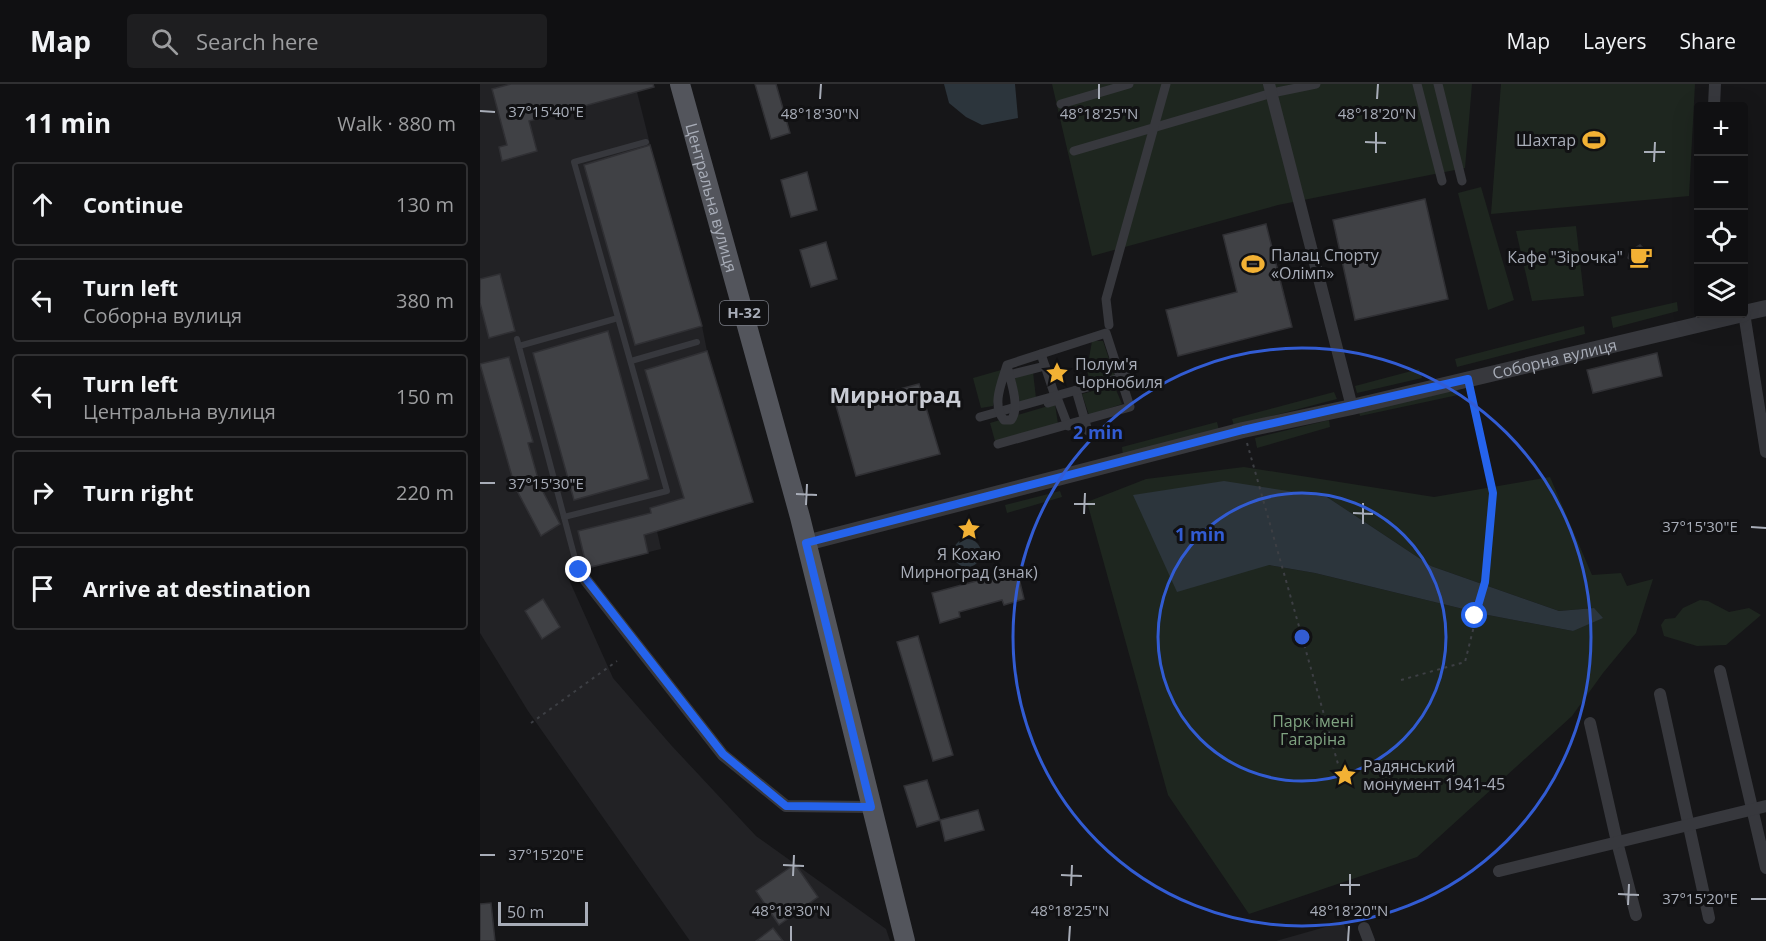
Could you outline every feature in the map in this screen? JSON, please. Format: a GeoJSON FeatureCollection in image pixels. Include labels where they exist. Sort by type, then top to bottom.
{"type":"FeatureCollection","features":[{"type":"Feature","properties":{"kind":"main road","name":"Центральна вулиця"},"geometry":{"type":"LineString","coordinates":[[680,84],[806,543],[905,941]]}},
{"type":"Feature","properties":{"kind":"street"},"geometry":{"type":"LineString","coordinates":[[1061,104],[1129,84]]}},
{"type":"Feature","properties":{"kind":"street"},"geometry":{"type":"LineString","coordinates":[[1109,325],[1106,299],[1166,84]]}},
{"type":"Feature","properties":{"kind":"street"},"geometry":{"type":"LineString","coordinates":[[1074,151],[1154,128],[1271,88],[1316,84]]}},
{"type":"Feature","properties":{"kind":"street"},"geometry":{"type":"LineString","coordinates":[[1417,84],[1442,181]]}},
{"type":"Feature","properties":{"kind":"street"},"geometry":{"type":"LineString","coordinates":[[1438,84],[1462,181]]}},
{"type":"Feature","properties":{"kind":"street"},"geometry":{"type":"LineString","coordinates":[[1714,102],[1715,84]]}},
{"type":"Feature","properties":{"kind":"street"},"geometry":{"type":"LineString","coordinates":[[1271,88],[1352,407]]}},
{"type":"Feature","properties":{"kind":"street"},"geometry":{"type":"LineString","coordinates":[[1426,121],[1446,116]]}},
{"type":"Feature","properties":{"kind":"street","name":"Соборна вулиця"},"geometry":{"type":"LineString","coordinates":[[1748,312],[1766,308]]}},
{"type":"Feature","properties":{"kind":"street","name":"Соборна вулиця"},"geometry":{"type":"LineString","coordinates":[[806,543],[1243,430],[1352,407],[1708,318]]}},
{"type":"Feature","properties":{"kind":"street"},"geometry":{"type":"LineString","coordinates":[[1745,318],[1766,452]]}},
{"type":"Feature","properties":{"kind":"street"},"geometry":{"type":"LineString","coordinates":[[998,444],[1130,407],[1106,333],[1007,365]]}},
{"type":"Feature","properties":{"kind":"street"},"geometry":{"type":"LineString","coordinates":[[1041,354],[1055,396]]}},
{"type":"Feature","properties":{"kind":"street"},"geometry":{"type":"LineString","coordinates":[[1007,365],[1016,407],[1015,415],[1011,420],[1004,420],[1000,416],[997,398],[1007,365]]}},
{"type":"Feature","properties":{"kind":"street"},"geometry":{"type":"LineString","coordinates":[[1009,375],[1045,366]]}},
{"type":"Feature","properties":{"kind":"street"},"geometry":{"type":"LineString","coordinates":[[980,417],[1127,376]]}},
{"type":"Feature","properties":{"kind":"street"},"geometry":{"type":"LineString","coordinates":[[1076,390],[1088,431]]}},
{"type":"Feature","properties":{"kind":"street"},"geometry":{"type":"LineString","coordinates":[[1033,402],[1038,406],[1058,399],[1068,426]]}},
{"type":"Feature","properties":{"kind":"street"},"geometry":{"type":"LineString","coordinates":[[579,570],[723,754],[786,806],[871,807]]}},
{"type":"Feature","properties":{"kind":"street"},"geometry":{"type":"LineString","coordinates":[[1720,671],[1766,868]]}},
{"type":"Feature","properties":{"kind":"street"},"geometry":{"type":"LineString","coordinates":[[1660,694],[1709,918]]}},
{"type":"Feature","properties":{"kind":"street"},"geometry":{"type":"LineString","coordinates":[[1590,723],[1636,915]]}},
{"type":"Feature","properties":{"kind":"street"},"geometry":{"type":"LineString","coordinates":[[1499,871],[1766,806]]}},
{"type":"Feature","properties":{"kind":"street"},"geometry":{"type":"LineString","coordinates":[[1364,928],[1369,941]]}},
{"type":"Feature","properties":{"kind":"lane"},"geometry":{"type":"LineString","coordinates":[[564,517],[667,491],[574,162],[646,142]]}},
{"type":"Feature","properties":{"kind":"lane"},"geometry":{"type":"LineString","coordinates":[[579,570],[518,343],[618,318]]}},
{"type":"Feature","properties":{"kind":"lane"},"geometry":{"type":"LineString","coordinates":[[631,361],[697,342]]}},
{"type":"Feature","properties":{"kind":"path"},"geometry":{"type":"LineString","coordinates":[[1401,680],[1465,662],[1485,582],[1493,493],[1468,379]]}},
{"type":"Feature","properties":{"kind":"path"},"geometry":{"type":"LineString","coordinates":[[1243,430],[1338,764]]}},
{"type":"Feature","properties":{"kind":"path"},"geometry":{"type":"LineString","coordinates":[[531,723],[617,661]]}},
{"type":"Feature","properties":{"kind":"shaded area"},"geometry":{"type":"Polygon","coordinates":[[[480,84],[635,84],[707,351],[753,502],[657,531],[661,549],[566,573],[613,678],[671,745],[756,836],[886,929],[890,941],[690,941],[528,711],[480,633],[480,84]]]}},
{"type":"Feature","properties":{"kind":"shaded area"},"geometry":{"type":"Polygon","coordinates":[[[944,84],[1015,84],[1018,118],[982,125],[966,117],[949,103],[944,84]]]}},
{"type":"Feature","properties":{"kind":"shaded area"},"geometry":{"type":"Polygon","coordinates":[[[1224,481],[1327,497],[1431,566],[1559,611],[1594,608],[1603,618],[1573,631],[1488,615],[1315,573],[1269,565],[1177,592],[1133,495],[1224,481]]]}},
{"type":"Feature","properties":{"kind":"shaded area"},"geometry":{"type":"Polygon","coordinates":[[[967,539],[977,543],[981,553],[977,563],[967,567],[957,563],[953,553],[957,543],[967,539]]]}},
{"type":"Feature","properties":{"kind":"shaded area"},"geometry":{"type":"Polygon","coordinates":[[[1343,922],[1351,941],[1276,941],[1343,922]]]}},
{"type":"Feature","properties":{"kind":"green space"},"geometry":{"type":"Polygon","coordinates":[[[1052,84],[1472,84],[1465,168],[1278,205],[1092,256],[1052,84]]]}},
{"type":"Feature","properties":{"kind":"green space","name":"Шахтар"},"geometry":{"type":"Polygon","coordinates":[[[1501,84],[1695,84],[1689,196],[1491,214],[1501,84]]]}},
{"type":"Feature","properties":{"kind":"green space"},"geometry":{"type":"Polygon","coordinates":[[[1481,187],[1514,300],[1488,310],[1458,193],[1481,187]]]}},
{"type":"Feature","properties":{"kind":"green space"},"geometry":{"type":"Polygon","coordinates":[[[1576,226],[1584,296],[1532,301],[1516,231],[1576,226]]]}},
{"type":"Feature","properties":{"kind":"green space"},"geometry":{"type":"Polygon","coordinates":[[[1677,302],[1678,311],[1613,328],[1611,317],[1677,302]]]}},
{"type":"Feature","properties":{"kind":"green space"},"geometry":{"type":"Polygon","coordinates":[[[1584,326],[1585,334],[1457,367],[1455,359],[1584,326]]]}},
{"type":"Feature","properties":{"kind":"green space"},"geometry":{"type":"Polygon","coordinates":[[[1092,341],[1103,341],[1115,377],[1090,382],[1087,370],[1092,341]]]}},
{"type":"Feature","properties":{"kind":"green space"},"geometry":{"type":"Polygon","coordinates":[[[1419,369],[1422,378],[1357,393],[1355,386],[1419,369]]]}},
{"type":"Feature","properties":{"kind":"green space"},"geometry":{"type":"Polygon","coordinates":[[[1001,370],[993,406],[981,408],[973,378],[1001,370]]]}},
{"type":"Feature","properties":{"kind":"green space"},"geometry":{"type":"Polygon","coordinates":[[[1033,372],[1036,398],[1020,402],[1014,376],[1033,372]]]}},
{"type":"Feature","properties":{"kind":"green space"},"geometry":{"type":"Polygon","coordinates":[[[1114,385],[1122,404],[1089,415],[1082,394],[1114,385]]]}},
{"type":"Feature","properties":{"kind":"green space"},"geometry":{"type":"Polygon","coordinates":[[[1457,388],[1458,395],[1360,416],[1359,412],[1457,388]]]}},
{"type":"Feature","properties":{"kind":"green space"},"geometry":{"type":"Polygon","coordinates":[[[1334,392],[1337,399],[1234,426],[1232,419],[1334,392]]]}},
{"type":"Feature","properties":{"kind":"green space"},"geometry":{"type":"Polygon","coordinates":[[[1055,404],[1058,424],[995,441],[990,423],[1055,404]]]}},
{"type":"Feature","properties":{"kind":"green space"},"geometry":{"type":"Polygon","coordinates":[[[1329,420],[1330,427],[1257,448],[1255,438],[1329,420]]]}},
{"type":"Feature","properties":{"kind":"green space"},"geometry":{"type":"Polygon","coordinates":[[[1217,422],[1219,430],[1123,456],[1122,447],[1217,422]]]}},
{"type":"Feature","properties":{"kind":"green space","name":"Парк імені Гагаріна"},"geometry":{"type":"Polygon","coordinates":[[[1244,467],[1434,497],[1550,477],[1592,575],[1621,573],[1627,586],[1653,579],[1636,633],[1572,716],[1417,857],[1249,914],[1168,795],[1087,502],[1146,479],[1244,467]],[[1327,497],[1269,565],[1315,573],[1488,615],[1573,631],[1594,608],[1559,611],[1431,566],[1327,497]]]}},
{"type":"Feature","properties":{"kind":"green space"},"geometry":{"type":"Polygon","coordinates":[[[1060,491],[1062,497],[1007,513],[1005,505],[1060,491]]]}},
{"type":"Feature","properties":{"kind":"green space"},"geometry":{"type":"Polygon","coordinates":[[[1700,600],[1708,601],[1729,612],[1749,608],[1761,615],[1726,645],[1697,646],[1664,636],[1661,625],[1665,619],[1675,618],[1683,608],[1700,600]]]}},
{"type":"Feature","properties":{"kind":"building"},"geometry":{"type":"Polygon","coordinates":[[[511,84],[653,84],[654,87],[529,121],[537,151],[502,161],[499,147],[507,145],[492,89],[511,84]]]}},
{"type":"Feature","properties":{"kind":"building"},"geometry":{"type":"Polygon","coordinates":[[[755,84],[776,84],[790,133],[771,139],[755,84]]]}},
{"type":"Feature","properties":{"kind":"building"},"geometry":{"type":"Polygon","coordinates":[[[650,145],[702,326],[635,345],[584,165],[650,145]]]}},
{"type":"Feature","properties":{"kind":"building"},"geometry":{"type":"Polygon","coordinates":[[[807,172],[817,210],[791,217],[781,180],[807,172]]]}},
{"type":"Feature","properties":{"kind":"building"},"geometry":{"type":"Polygon","coordinates":[[[1425,199],[1448,299],[1355,320],[1333,220],[1425,199]]]}},
{"type":"Feature","properties":{"kind":"building","name":"Палац Спорту «Олімп»"},"geometry":{"type":"Polygon","coordinates":[[[1266,224],[1292,327],[1178,356],[1166,310],[1237,292],[1223,235],[1266,224]]]}},
{"type":"Feature","properties":{"kind":"building"},"geometry":{"type":"Polygon","coordinates":[[[826,242],[837,279],[811,287],[800,250],[826,242]]]}},
{"type":"Feature","properties":{"kind":"building"},"geometry":{"type":"Polygon","coordinates":[[[1640,245],[1652,256],[1642,268],[1628,258],[1630,251],[1640,245]]]}},
{"type":"Feature","properties":{"kind":"building"},"geometry":{"type":"Polygon","coordinates":[[[500,274],[515,331],[489,338],[480,303],[480,279],[500,274]]]}},
{"type":"Feature","properties":{"kind":"building"},"geometry":{"type":"Polygon","coordinates":[[[608,331],[649,479],[574,500],[533,353],[608,331]]]}},
{"type":"Feature","properties":{"kind":"building"},"geometry":{"type":"Polygon","coordinates":[[[707,351],[753,502],[644,535],[648,553],[587,568],[578,531],[651,513],[650,508],[684,498],[645,370],[707,351]]]}},
{"type":"Feature","properties":{"kind":"building"},"geometry":{"type":"Polygon","coordinates":[[[1657,353],[1662,376],[1593,393],[1587,370],[1657,353]]]}},
{"type":"Feature","properties":{"kind":"building"},"geometry":{"type":"Polygon","coordinates":[[[509,357],[533,442],[528,443],[540,486],[560,524],[541,536],[515,487],[480,364],[509,357]]]}},
{"type":"Feature","properties":{"kind":"building"},"geometry":{"type":"Polygon","coordinates":[[[919,384],[940,454],[856,476],[835,402],[864,393],[866,398],[919,384]]]}},
{"type":"Feature","properties":{"kind":"building"},"geometry":{"type":"Polygon","coordinates":[[[1017,570],[1024,599],[1004,605],[1002,600],[959,612],[960,617],[940,623],[932,593],[1017,570]]]}},
{"type":"Feature","properties":{"kind":"building"},"geometry":{"type":"Polygon","coordinates":[[[543,599],[560,627],[542,639],[525,611],[543,599]]]}},
{"type":"Feature","properties":{"kind":"building"},"geometry":{"type":"Polygon","coordinates":[[[918,636],[953,755],[933,761],[897,642],[918,636]]]}},
{"type":"Feature","properties":{"kind":"building"},"geometry":{"type":"Polygon","coordinates":[[[927,780],[940,820],[917,827],[904,786],[927,780]]]}},
{"type":"Feature","properties":{"kind":"building"},"geometry":{"type":"Polygon","coordinates":[[[978,810],[984,830],[945,841],[940,820],[978,810]]]}},
{"type":"Feature","properties":{"kind":"building"},"geometry":{"type":"Polygon","coordinates":[[[795,864],[818,897],[779,925],[756,891],[795,864]]]}},
{"type":"Feature","properties":{"kind":"building"},"geometry":{"type":"Polygon","coordinates":[[[491,903],[495,941],[480,941],[480,904],[491,903]]]}},
{"type":"Feature","properties":{"kind":"building"},"geometry":{"type":"Polygon","coordinates":[[[773,928],[783,941],[756,941],[773,928]]]}},
{"type":"Feature","properties":{"kind":"place","name":"Шахтар"},"geometry":{"type":"Point","coordinates":[1594,140]}},
{"type":"Feature","properties":{"kind":"place","name":"Кафе \"Зірочка\""},"geometry":{"type":"Point","coordinates":[1641,257]}},
{"type":"Feature","properties":{"kind":"place","name":"Палац Спорту «Олімп»"},"geometry":{"type":"Point","coordinates":[1253,264]}},
{"type":"Feature","properties":{"kind":"place","name":"Полум'я Чорнобиля"},"geometry":{"type":"Point","coordinates":[1057,373]}},
{"type":"Feature","properties":{"kind":"place","name":"Я Кохаю Мирноград (знак)"},"geometry":{"type":"Point","coordinates":[969,529]}},
{"type":"Feature","properties":{"kind":"place","name":"Радянський монумент 1941-45"},"geometry":{"type":"Point","coordinates":[1345,775]}},
{"type":"Feature","properties":{"kind":"district","name":"Мирноград"},"geometry":{"type":"Point","coordinates":[895,395]}},
{"type":"Feature","properties":{"kind":"route"},"geometry":{"type":"LineString","coordinates":[[579,570],[723,754],[786,806],[871,807],[806,543],[1243,430],[1468,379],[1493,493],[1485,582],[1475,616]]}}]}
